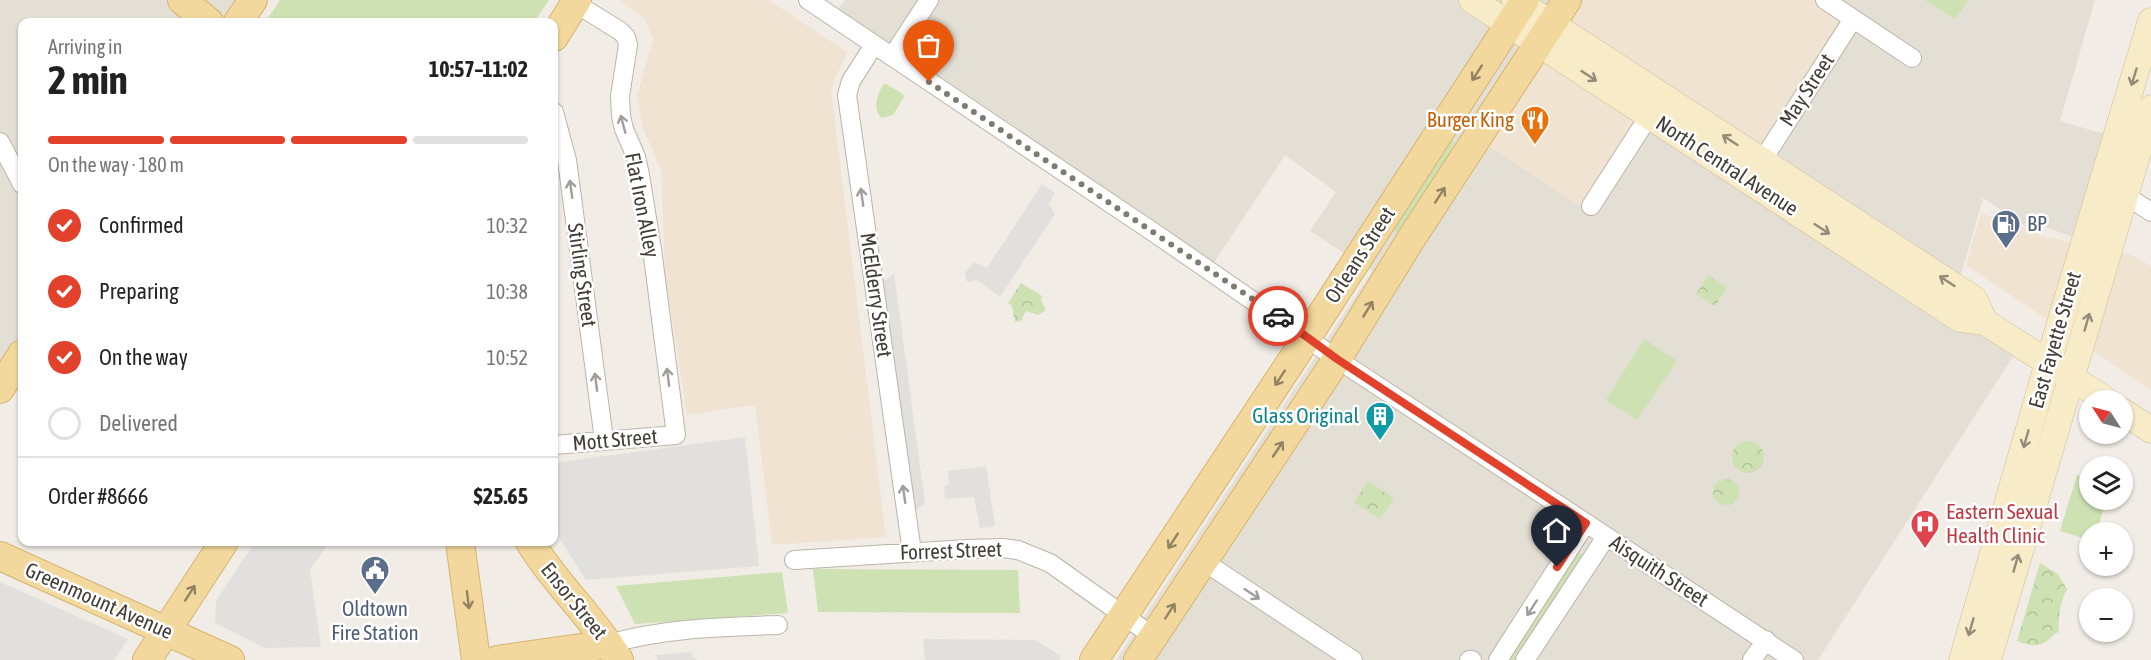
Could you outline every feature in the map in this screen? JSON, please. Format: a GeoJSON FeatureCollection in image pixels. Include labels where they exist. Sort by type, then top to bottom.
{"type":"FeatureCollection","features":[{"type":"Feature","properties":{"kind":"main road"},"geometry":{"type":"LineString","coordinates":[[182,0],[204,18]]}},
{"type":"Feature","properties":{"kind":"main road"},"geometry":{"type":"LineString","coordinates":[[241,18],[253,0]]}},
{"type":"Feature","properties":{"kind":"main road","name":"North Central Avenue"},"geometry":{"type":"LineString","coordinates":[[1472,0],[1517,7],[1546,34],[1649,116],[1755,171]]}},
{"type":"Feature","properties":{"kind":"main road","name":"Orleans Street"},"geometry":{"type":"LineString","coordinates":[[1138,660],[1337,359],[1411,240],[1568,0]]}},
{"type":"Feature","properties":{"kind":"main road"},"geometry":{"type":"LineString","coordinates":[[558,30],[576,1]]}},
{"type":"Feature","properties":{"kind":"main road","name":"Orleans Street"},"geometry":{"type":"LineString","coordinates":[[1094,660],[1307,337],[1517,7]]}},
{"type":"Feature","properties":{"kind":"main road","name":"East Fayette Street"},"geometry":{"type":"LineString","coordinates":[[1962,660],[2151,21]]}},
{"type":"Feature","properties":{"kind":"main road","name":"North Central Avenue"},"geometry":{"type":"LineString","coordinates":[[1546,34],[1755,171],[1960,319],[1985,322],[2090,390]]}},
{"type":"Feature","properties":{"kind":"main road","name":"East Fayette Street"},"geometry":{"type":"LineString","coordinates":[[1988,660],[2151,108]]}},
{"type":"Feature","properties":{"kind":"main road"},"geometry":{"type":"LineString","coordinates":[[0,389],[18,360]]}},
{"type":"Feature","properties":{"kind":"main road"},"geometry":{"type":"LineString","coordinates":[[2133,418],[2151,430]]}},
{"type":"Feature","properties":{"kind":"main road"},"geometry":{"type":"LineString","coordinates":[[147,660],[221,546]]}},
{"type":"Feature","properties":{"kind":"main road"},"geometry":{"type":"LineString","coordinates":[[461,546],[476,660]]}},
{"type":"Feature","properties":{"kind":"main road","name":"Ensor Street"},"geometry":{"type":"LineString","coordinates":[[533,546],[562,588],[582,609],[614,652]]}},
{"type":"Feature","properties":{"kind":"main road","name":"Greenmount Avenue"},"geometry":{"type":"LineString","coordinates":[[0,556],[230,660]]}},
{"type":"Feature","properties":{"kind":"main road"},"geometry":{"type":"LineString","coordinates":[[497,660],[614,652]]}},
{"type":"Feature","properties":{"kind":"street","name":"Aisquith Street"},"geometry":{"type":"LineString","coordinates":[[808,0],[1337,359],[1794,660]]}},
{"type":"Feature","properties":{"kind":"street"},"geometry":{"type":"LineString","coordinates":[[892,57],[929,0]]}},
{"type":"Feature","properties":{"kind":"street"},"geometry":{"type":"LineString","coordinates":[[1825,0],[1912,58]]}},
{"type":"Feature","properties":{"kind":"street","name":"Flat Iron Alley"},"geometry":{"type":"LineString","coordinates":[[576,1],[620,31],[626,37],[628,45],[620,96],[621,116],[640,175],[676,435]]}},
{"type":"Feature","properties":{"kind":"street","name":"May Street"},"geometry":{"type":"LineString","coordinates":[[1755,171],[1853,19]]}},
{"type":"Feature","properties":{"kind":"street","name":"McElderry Street"},"geometry":{"type":"LineString","coordinates":[[874,45],[851,81],[847,95],[912,552]]}},
{"type":"Feature","properties":{"kind":"street"},"geometry":{"type":"LineString","coordinates":[[1591,206],[1649,116]]}},
{"type":"Feature","properties":{"kind":"street","name":"Stirling Street"},"geometry":{"type":"LineString","coordinates":[[558,127],[567,160],[604,440]]}},
{"type":"Feature","properties":{"kind":"street"},"geometry":{"type":"LineString","coordinates":[[0,142],[18,176]]}},
{"type":"Feature","properties":{"kind":"street"},"geometry":{"type":"LineString","coordinates":[[2125,195],[2151,212]]}},
{"type":"Feature","properties":{"kind":"street","name":"Mott Street"},"geometry":{"type":"LineString","coordinates":[[558,445],[676,435]]}},
{"type":"Feature","properties":{"kind":"street"},"geometry":{"type":"LineString","coordinates":[[1498,660],[1586,523]]}},
{"type":"Feature","properties":{"kind":"street"},"geometry":{"type":"LineString","coordinates":[[1525,660],[1606,537]]}},
{"type":"Feature","properties":{"kind":"street","name":"Forrest Street"},"geometry":{"type":"LineString","coordinates":[[794,560],[967,549],[1018,550],[1050,563],[1154,637]]}},
{"type":"Feature","properties":{"kind":"street"},"geometry":{"type":"LineString","coordinates":[[1203,561],[1353,660]]}},
{"type":"Feature","properties":{"kind":"street"},"geometry":{"type":"LineString","coordinates":[[614,652],[644,634],[703,628],[778,625]]}},
{"type":"Feature","properties":{"kind":"street"},"geometry":{"type":"LineString","coordinates":[[1752,660],[1766,640]]}},
{"type":"Feature","properties":{"kind":"shaded area"},"geometry":{"type":"Polygon","coordinates":[[[0,0],[253,0],[241,18],[18,18],[18,359],[0,388],[0,0]]]}},
{"type":"Feature","properties":{"kind":"shaded area"},"geometry":{"type":"Polygon","coordinates":[[[619,0],[769,0],[847,52],[831,89],[886,537],[772,545],[755,405],[687,415],[665,274],[661,170],[643,128],[637,96],[653,39],[645,19],[619,0]]]}},
{"type":"Feature","properties":{"kind":"shaded area"},"geometry":{"type":"Polygon","coordinates":[[[845,0],[1549,0],[1533,25],[1658,108],[1824,0],[2095,0],[2060,121],[2128,141],[2096,246],[2043,226],[2038,234],[1983,198],[1954,299],[2021,344],[1818,660],[1116,660],[1372,271],[1310,231],[1336,192],[1285,155],[1211,267],[835,14],[845,0]]]}},
{"type":"Feature","properties":{"kind":"shaded area"},"geometry":{"type":"Polygon","coordinates":[[[1549,0],[1824,0],[1854,19],[1757,171],[1658,108],[1590,212],[1476,138],[1533,25],[1549,0]]]}},
{"type":"Feature","properties":{"kind":"shaded area"},"geometry":{"type":"Polygon","coordinates":[[[1042,184],[1055,193],[1049,204],[1055,214],[1000,297],[977,280],[967,282],[965,273],[974,262],[987,268],[1042,184]]]}},
{"type":"Feature","properties":{"kind":"shaded area"},"geometry":{"type":"Polygon","coordinates":[[[1981,213],[2028,229],[2038,235],[2132,255],[2151,266],[2151,390],[1966,265],[1981,213]]]}},
{"type":"Feature","properties":{"kind":"shaded area"},"geometry":{"type":"Polygon","coordinates":[[[894,273],[925,503],[913,513],[881,278],[886,280],[894,273]]]}},
{"type":"Feature","properties":{"kind":"shaded area"},"geometry":{"type":"Polygon","coordinates":[[[745,437],[759,566],[586,580],[558,536],[558,462],[745,437]]]}},
{"type":"Feature","properties":{"kind":"shaded area"},"geometry":{"type":"Polygon","coordinates":[[[986,466],[995,526],[980,528],[974,497],[945,499],[944,486],[949,484],[948,471],[986,466]]]}},
{"type":"Feature","properties":{"kind":"shaded area"},"geometry":{"type":"Polygon","coordinates":[[[252,546],[327,546],[310,569],[321,647],[265,648],[215,623],[216,601],[252,546]]]}},
{"type":"Feature","properties":{"kind":"shaded area"},"geometry":{"type":"Polygon","coordinates":[[[0,582],[128,639],[114,660],[0,660],[0,582]]]}},
{"type":"Feature","properties":{"kind":"shaded area"},"geometry":{"type":"Polygon","coordinates":[[[923,639],[1036,640],[1061,656],[1059,660],[925,660],[923,639]]]}},
{"type":"Feature","properties":{"kind":"shaded area"},"geometry":{"type":"Polygon","coordinates":[[[691,652],[698,660],[658,660],[654,655],[691,652]]]}},
{"type":"Feature","properties":{"kind":"green space"},"geometry":{"type":"Polygon","coordinates":[[[280,0],[549,0],[537,18],[268,18],[280,0]]]}},
{"type":"Feature","properties":{"kind":"green space"},"geometry":{"type":"Polygon","coordinates":[[[1925,0],[1968,0],[1955,19],[1925,0]]]}},
{"type":"Feature","properties":{"kind":"green space"},"geometry":{"type":"Polygon","coordinates":[[[886,84],[903,94],[904,97],[893,115],[882,118],[877,110],[876,102],[883,85],[886,84]]]}},
{"type":"Feature","properties":{"kind":"green space"},"geometry":{"type":"Polygon","coordinates":[[[1449,138],[1454,142],[1439,175],[1400,234],[1395,231],[1401,214],[1449,138]]]}},
{"type":"Feature","properties":{"kind":"green space"},"geometry":{"type":"Polygon","coordinates":[[[1708,275],[1727,287],[1715,306],[1696,294],[1708,275]]]}},
{"type":"Feature","properties":{"kind":"green space"},"geometry":{"type":"Polygon","coordinates":[[[1021,283],[1042,296],[1041,300],[1046,310],[1038,315],[1026,311],[1021,321],[1015,322],[1012,306],[1008,303],[1021,283]]]}},
{"type":"Feature","properties":{"kind":"green space"},"geometry":{"type":"Polygon","coordinates":[[[1644,339],[1677,361],[1637,420],[1606,400],[1644,339]]]}},
{"type":"Feature","properties":{"kind":"green space"},"geometry":{"type":"Polygon","coordinates":[[[1748,441],[1759,446],[1764,457],[1759,468],[1748,473],[1737,468],[1732,457],[1737,446],[1748,441]]]}},
{"type":"Feature","properties":{"kind":"green space"},"geometry":{"type":"Polygon","coordinates":[[[2077,475],[2079,476],[2079,510],[2103,510],[2100,522],[2079,522],[2079,537],[2060,531],[2077,475]]]}},
{"type":"Feature","properties":{"kind":"green space"},"geometry":{"type":"Polygon","coordinates":[[[1726,479],[1735,483],[1739,492],[1735,501],[1726,505],[1717,501],[1713,492],[1717,483],[1726,479]]]}},
{"type":"Feature","properties":{"kind":"green space"},"geometry":{"type":"Polygon","coordinates":[[[1368,481],[1394,498],[1380,519],[1354,502],[1368,481]]]}},
{"type":"Feature","properties":{"kind":"green space"},"geometry":{"type":"Polygon","coordinates":[[[1577,551],[1583,558],[1516,660],[1506,660],[1577,551]]]}},
{"type":"Feature","properties":{"kind":"green space"},"geometry":{"type":"Polygon","coordinates":[[[2040,563],[2058,574],[2067,589],[2060,610],[2059,632],[2040,645],[2024,644],[2017,641],[2040,563]]]}},
{"type":"Feature","properties":{"kind":"green space"},"geometry":{"type":"Polygon","coordinates":[[[813,569],[1018,570],[1020,613],[818,612],[813,569]]]}},
{"type":"Feature","properties":{"kind":"green space"},"geometry":{"type":"Polygon","coordinates":[[[782,572],[788,613],[635,624],[616,586],[782,572]]]}},
{"type":"Feature","properties":{"kind":"way so far"},"geometry":{"type":"LineString","coordinates":[[929,82],[1278,316]]}},
{"type":"Feature","properties":{"kind":"place","name":"Burger King"},"geometry":{"type":"Point","coordinates":[1535,146]}},
{"type":"Feature","properties":{"kind":"place","name":"BP"},"geometry":{"type":"Point","coordinates":[2006,250]}},
{"type":"Feature","properties":{"kind":"place","name":"Glass Original"},"geometry":{"type":"Point","coordinates":[1380,442]}},
{"type":"Feature","properties":{"kind":"place","name":"Eastern Sexual Health Clinic"},"geometry":{"type":"Point","coordinates":[1925,550]}},
{"type":"Feature","properties":{"kind":"place","name":"Oldtown Fire Station"},"geometry":{"type":"Point","coordinates":[375,596]}},
{"type":"Feature","properties":{"kind":"route"},"geometry":{"type":"LineString","coordinates":[[1278,316],[1337,359],[1586,523],[1557,567]]}}]}
